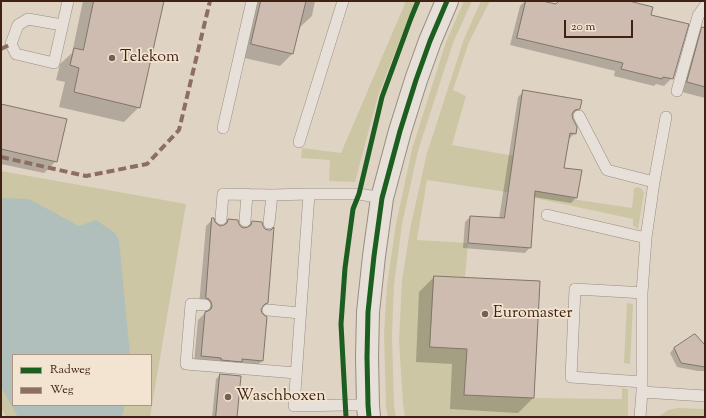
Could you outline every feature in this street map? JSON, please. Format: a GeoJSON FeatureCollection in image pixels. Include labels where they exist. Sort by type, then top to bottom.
{"type":"FeatureCollection","features":[{"type":"Feature","properties":{"kind":"street"},"geometry":{"type":"LineString","coordinates":[[368,411],[368,312],[382,198],[400,131],[416,80],[430,41],[447,1]]}},
{"type":"Feature","properties":{"kind":"lane"},"geometry":{"type":"LineString","coordinates":[[62,25],[28,19],[18,24],[11,44],[16,54],[54,63],[68,1]]}},
{"type":"Feature","properties":{"kind":"lane"},"geometry":{"type":"LineString","coordinates":[[223,128],[252,1]]}},
{"type":"Feature","properties":{"kind":"lane"},"geometry":{"type":"LineString","coordinates":[[299,142],[344,1]]}},
{"type":"Feature","properties":{"kind":"lane"},"geometry":{"type":"LineString","coordinates":[[677,91],[698,16],[705,6]]}},
{"type":"Feature","properties":{"kind":"lane"},"geometry":{"type":"LineString","coordinates":[[579,116],[607,170],[654,182]]}},
{"type":"Feature","properties":{"kind":"lane"},"geometry":{"type":"LineString","coordinates":[[640,417],[642,387],[642,293],[646,238],[666,116]]}},
{"type":"Feature","properties":{"kind":"lane"},"geometry":{"type":"LineString","coordinates":[[221,219],[223,194],[359,194],[382,198]]}},
{"type":"Feature","properties":{"kind":"lane"},"geometry":{"type":"LineString","coordinates":[[245,220],[247,194]]}},
{"type":"Feature","properties":{"kind":"lane"},"geometry":{"type":"LineString","coordinates":[[309,194],[294,406],[345,405],[368,411]]}},
{"type":"Feature","properties":{"kind":"lane"},"geometry":{"type":"LineString","coordinates":[[270,222],[272,195]]}},
{"type":"Feature","properties":{"kind":"lane"},"geometry":{"type":"LineString","coordinates":[[547,215],[646,238]]}},
{"type":"Feature","properties":{"kind":"lane"},"geometry":{"type":"LineString","coordinates":[[642,293],[575,288],[571,377],[705,396]]}},
{"type":"Feature","properties":{"kind":"lane"},"geometry":{"type":"LineString","coordinates":[[205,305],[191,304],[186,364],[296,373]]}},
{"type":"Feature","properties":{"kind":"lane"},"geometry":{"type":"LineString","coordinates":[[268,310],[300,313]]}},
{"type":"Feature","properties":{"kind":"shaded area"},"geometry":{"type":"Polygon","coordinates":[[[406,1],[415,1],[378,96],[355,182],[329,181],[330,160],[301,158],[302,148],[341,153],[406,1]]]}},
{"type":"Feature","properties":{"kind":"shaded area"},"geometry":{"type":"Polygon","coordinates":[[[464,1],[472,1],[453,43],[418,151],[402,224],[394,285],[392,334],[394,405],[396,417],[388,417],[386,408],[384,334],[387,285],[396,224],[412,149],[446,42],[464,1]]]}},
{"type":"Feature","properties":{"kind":"shaded area"},"geometry":{"type":"Polygon","coordinates":[[[481,1],[490,1],[469,42],[453,90],[466,96],[452,145],[514,156],[509,186],[572,197],[572,199],[632,208],[634,188],[638,187],[642,189],[644,193],[638,229],[633,226],[633,219],[507,192],[427,180],[417,240],[468,243],[465,277],[434,276],[430,347],[467,349],[464,395],[534,398],[622,399],[622,388],[628,389],[628,417],[405,417],[399,340],[402,280],[411,224],[427,153],[464,39],[481,1]]]}},
{"type":"Feature","properties":{"kind":"shaded area"},"geometry":{"type":"Polygon","coordinates":[[[1,171],[186,204],[152,405],[152,354],[12,354],[12,406],[152,406],[150,417],[6,417],[1,408],[1,171]]]}},
{"type":"Feature","properties":{"kind":"shaded area"},"geometry":{"type":"Polygon","coordinates":[[[1,198],[29,199],[79,226],[96,220],[114,232],[119,240],[130,354],[12,354],[12,406],[124,406],[124,411],[121,417],[18,417],[1,387],[1,198]]]}},
{"type":"Feature","properties":{"kind":"shaded area"},"geometry":{"type":"Polygon","coordinates":[[[627,303],[633,304],[630,364],[624,363],[627,303]]]}},
{"type":"Feature","properties":{"kind":"shaded area"},"geometry":{"type":"Polygon","coordinates":[[[678,408],[705,409],[705,417],[658,417],[668,410],[678,408]]]}},
{"type":"Feature","properties":{"kind":"building","name":"Telekom"},"geometry":{"type":"Polygon","coordinates":[[[94,1],[164,1],[140,108],[74,92],[79,68],[70,65],[74,48],[83,50],[94,1]]]}},
{"type":"Feature","properties":{"kind":"building"},"geometry":{"type":"Polygon","coordinates":[[[261,1],[306,1],[293,54],[251,44],[261,1]]]}},
{"type":"Feature","properties":{"kind":"building"},"geometry":{"type":"Polygon","coordinates":[[[526,1],[542,1],[556,4],[559,1],[629,1],[653,7],[651,15],[689,24],[673,79],[663,77],[662,79],[621,69],[623,63],[517,38],[526,1]]]}},
{"type":"Feature","properties":{"kind":"building"},"geometry":{"type":"Polygon","coordinates":[[[702,27],[705,28],[705,87],[687,82],[702,27]]]}},
{"type":"Feature","properties":{"kind":"building"},"geometry":{"type":"Polygon","coordinates":[[[523,90],[582,100],[580,109],[575,110],[572,115],[577,127],[576,134],[570,133],[564,168],[582,170],[577,198],[535,191],[531,248],[468,243],[470,216],[504,218],[523,90]]]}},
{"type":"Feature","properties":{"kind":"building"},"geometry":{"type":"Polygon","coordinates":[[[1,104],[67,119],[57,162],[1,149],[1,104]]]}},
{"type":"Feature","properties":{"kind":"building"},"geometry":{"type":"Polygon","coordinates":[[[212,218],[214,218],[215,222],[220,226],[227,223],[228,219],[238,220],[241,227],[244,228],[251,225],[252,221],[262,222],[265,229],[268,230],[271,230],[274,227],[268,303],[263,306],[261,310],[267,317],[263,361],[242,359],[242,362],[201,356],[205,312],[211,309],[212,306],[209,299],[206,298],[212,218]]]}},
{"type":"Feature","properties":{"kind":"building","name":"Euromaster"},"geometry":{"type":"Polygon","coordinates":[[[434,276],[540,281],[534,398],[464,395],[467,349],[430,347],[434,276]]]}},
{"type":"Feature","properties":{"kind":"building"},"geometry":{"type":"Polygon","coordinates":[[[695,334],[705,345],[705,367],[681,363],[674,348],[695,334]]]}},
{"type":"Feature","properties":{"kind":"building","name":"Waschboxen"},"geometry":{"type":"Polygon","coordinates":[[[220,374],[241,376],[237,417],[216,417],[220,374]]]}},
{"type":"Feature","properties":{"kind":"marked path"},"geometry":{"type":"LineString","coordinates":[[1,157],[86,176],[147,164],[179,130],[210,1]]}},
{"type":"Feature","properties":{"kind":"marked path"},"geometry":{"type":"LineString","coordinates":[[1,49],[11,44]]}},
{"type":"Feature","properties":{"kind":"cycle path"},"geometry":{"type":"LineString","coordinates":[[346,417],[341,324],[345,268],[353,209],[359,194],[382,97],[418,1]]}},
{"type":"Feature","properties":{"kind":"cycle path"},"geometry":{"type":"LineString","coordinates":[[369,417],[367,357],[368,312],[382,198],[400,131],[416,80],[430,41],[447,1]]}},
{"type":"Feature","properties":{"kind":"place","name":"Telekom"},"geometry":{"type":"Point","coordinates":[112,58]}},
{"type":"Feature","properties":{"kind":"place","name":"Euromaster"},"geometry":{"type":"Point","coordinates":[485,314]}},
{"type":"Feature","properties":{"kind":"place","name":"Waschboxen"},"geometry":{"type":"Point","coordinates":[228,397]}}]}
